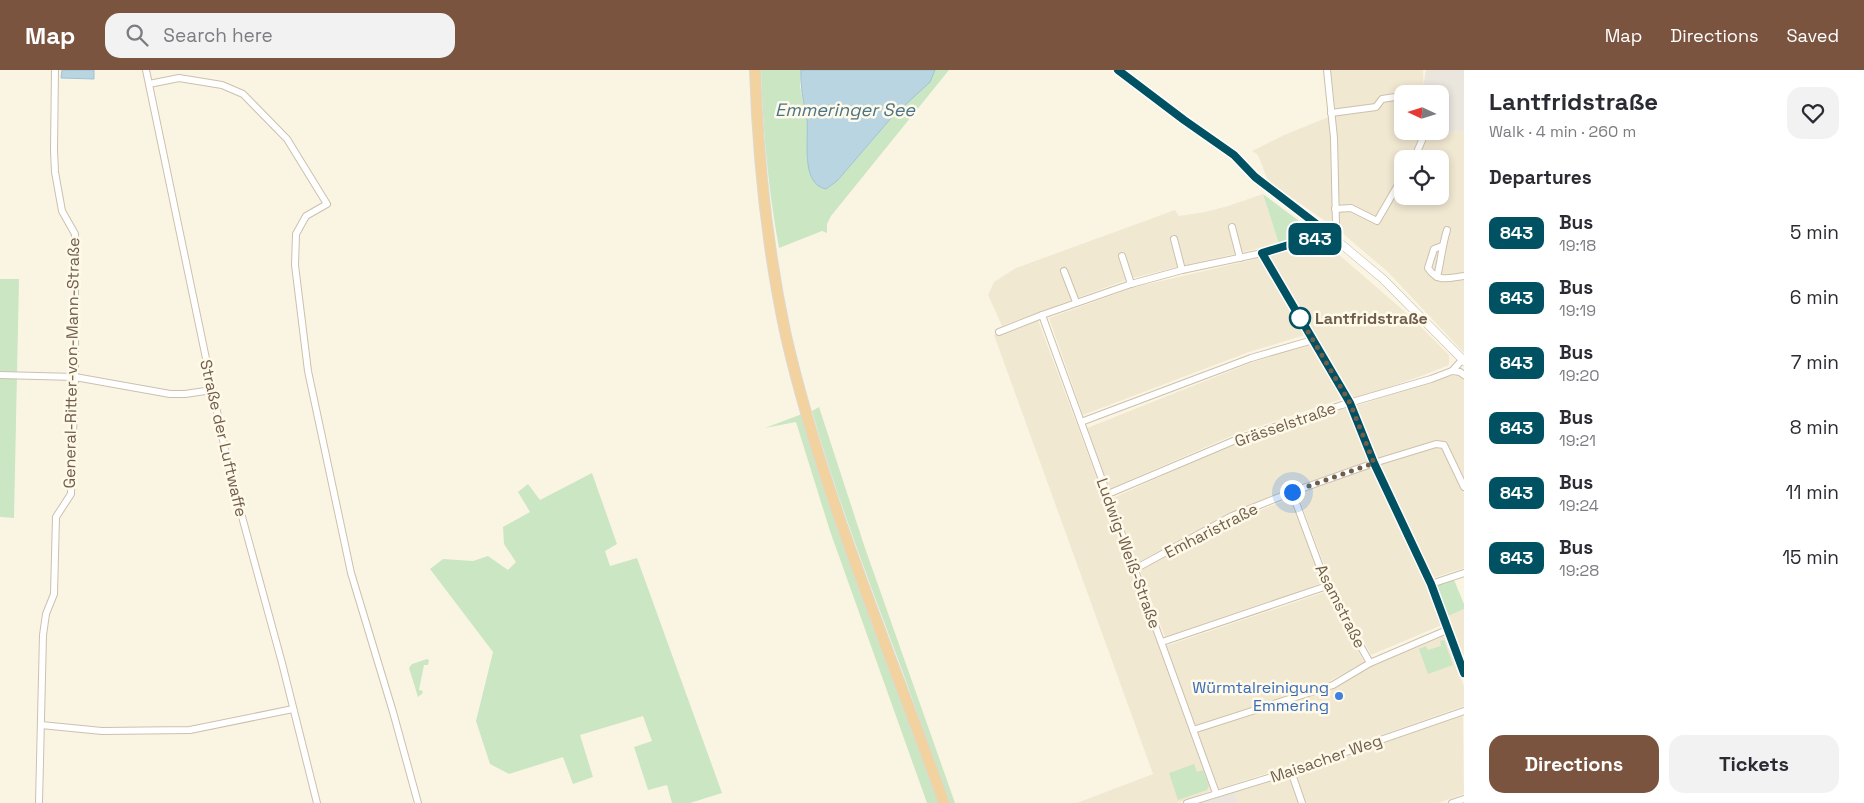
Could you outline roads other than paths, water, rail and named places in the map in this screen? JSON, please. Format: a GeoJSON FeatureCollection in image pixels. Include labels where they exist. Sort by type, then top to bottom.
{"type":"FeatureCollection","features":[{"type":"Feature","properties":{"kind":"highway"},"geometry":{"type":"LineString","coordinates":[[755,70],[757,132],[763,198],[786,335],[820,461],[944,803]]}},
{"type":"Feature","properties":{"kind":"street","name":"General-Ritter-von-Mann-Straße"},"geometry":{"type":"LineString","coordinates":[[39,803],[43,635],[46,614],[54,594],[56,517],[71,494],[75,377],[75,234],[62,211],[55,172],[55,70]]}},
{"type":"Feature","properties":{"kind":"street","name":"Straße der Luftwaffe"},"geometry":{"type":"LineString","coordinates":[[146,70],[238,509],[282,663],[317,803]]}},
{"type":"Feature","properties":{"kind":"street"},"geometry":{"type":"LineString","coordinates":[[1118,70],[1234,155],[1255,177],[1328,233],[1383,279],[1463,361]]}},
{"type":"Feature","properties":{"kind":"street"},"geometry":{"type":"LineString","coordinates":[[1000,332],[1076,302],[1131,284],[1182,270],[1262,253],[1328,233],[1336,224],[1327,70]]}},
{"type":"Feature","properties":{"kind":"street"},"geometry":{"type":"LineString","coordinates":[[149,84],[179,78],[222,85],[243,94],[287,139],[327,204],[306,216],[296,234],[295,265],[308,371],[350,573],[393,712],[418,803]]}},
{"type":"Feature","properties":{"kind":"street"},"geometry":{"type":"LineString","coordinates":[[1331,113],[1376,107],[1382,99],[1394,97]]}},
{"type":"Feature","properties":{"kind":"street"},"geometry":{"type":"LineString","coordinates":[[1335,209],[1351,208],[1378,221],[1394,192]]}},
{"type":"Feature","properties":{"kind":"street"},"geometry":{"type":"LineString","coordinates":[[1232,227],[1240,258]]}},
{"type":"Feature","properties":{"kind":"street"},"geometry":{"type":"LineString","coordinates":[[1437,278],[1442,246],[1447,230]]}},
{"type":"Feature","properties":{"kind":"street"},"geometry":{"type":"LineString","coordinates":[[1174,239],[1182,270]]}},
{"type":"Feature","properties":{"kind":"street"},"geometry":{"type":"LineString","coordinates":[[1442,246],[1434,249],[1428,268],[1437,278],[1441,279],[1464,276]]}},
{"type":"Feature","properties":{"kind":"street"},"geometry":{"type":"LineString","coordinates":[[1262,253],[1350,403],[1374,463],[1431,584],[1464,673]]}},
{"type":"Feature","properties":{"kind":"street"},"geometry":{"type":"LineString","coordinates":[[1122,256],[1131,284]]}},
{"type":"Feature","properties":{"kind":"street"},"geometry":{"type":"LineString","coordinates":[[1064,271],[1076,302]]}},
{"type":"Feature","properties":{"kind":"street","name":"Ludwig-Weiß-Straße"},"geometry":{"type":"LineString","coordinates":[[1042,315],[1216,793]]}},
{"type":"Feature","properties":{"kind":"street"},"geometry":{"type":"LineString","coordinates":[[1081,422],[1251,358],[1313,340]]}},
{"type":"Feature","properties":{"kind":"street","name":"Grässelstraße"},"geometry":{"type":"LineString","coordinates":[[1108,494],[1238,439],[1431,379],[1452,371],[1463,361]]}},
{"type":"Feature","properties":{"kind":"street"},"geometry":{"type":"LineString","coordinates":[[1452,371],[1460,372],[1464,375]]}},
{"type":"Feature","properties":{"kind":"street"},"geometry":{"type":"LineString","coordinates":[[0,375],[75,377],[170,394],[212,390]]}},
{"type":"Feature","properties":{"kind":"street","name":"Emharistraße"},"geometry":{"type":"LineString","coordinates":[[1135,569],[1232,516],[1292,492],[1374,463],[1436,444],[1444,445],[1464,487]]}},
{"type":"Feature","properties":{"kind":"street","name":"Asamstraße"},"geometry":{"type":"LineString","coordinates":[[1292,492],[1327,586],[1370,663]]}},
{"type":"Feature","properties":{"kind":"street"},"geometry":{"type":"LineString","coordinates":[[1431,584],[1464,573]]}},
{"type":"Feature","properties":{"kind":"street"},"geometry":{"type":"LineString","coordinates":[[1162,642],[1327,586]]}},
{"type":"Feature","properties":{"kind":"street"},"geometry":{"type":"LineString","coordinates":[[1193,730],[1333,685],[1370,663],[1447,630]]}},
{"type":"Feature","properties":{"kind":"street"},"geometry":{"type":"LineString","coordinates":[[41,725],[94,731],[153,732],[190,730],[293,709]]}},
{"type":"Feature","properties":{"kind":"street","name":"Maisacher Weg"},"geometry":{"type":"LineString","coordinates":[[1187,803],[1291,771],[1464,710]]}},
{"type":"Feature","properties":{"kind":"street"},"geometry":{"type":"LineString","coordinates":[[1291,771],[1302,803]]}},
{"type":"Feature","properties":{"kind":"street"},"geometry":{"type":"LineString","coordinates":[[1452,803],[1464,799]]}},
{"type":"Feature","properties":{"kind":"water"},"geometry":{"type":"Polygon","coordinates":[[[62,70],[94,70],[94,79],[61,78],[62,70]]]}},
{"type":"Feature","properties":{"kind":"water","name":"Emmeringer See"},"geometry":{"type":"Polygon","coordinates":[[[801,70],[935,70],[930,82],[892,117],[837,181],[826,189],[812,179],[809,170],[807,120],[801,70]]]}},
{"type":"Feature","properties":{"kind":"place","name":"Lantfridstraße"},"geometry":{"type":"Point","coordinates":[1300,318]}},
{"type":"Feature","properties":{"kind":"place","name":"Würmtalreinigung Emmering"},"geometry":{"type":"Point","coordinates":[1339,696]}}]}
